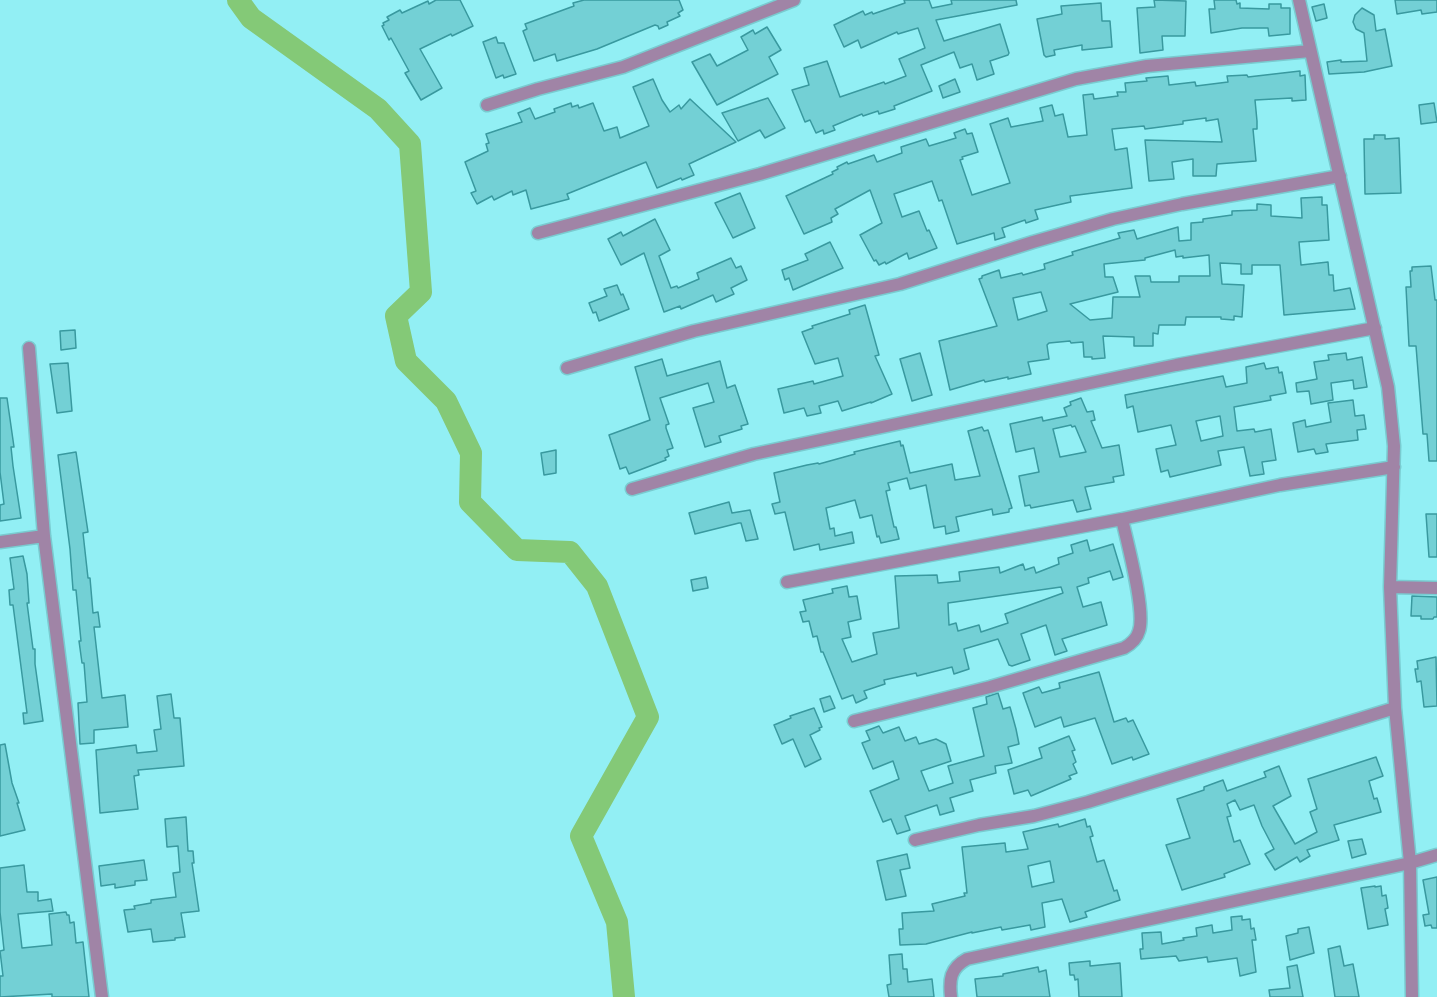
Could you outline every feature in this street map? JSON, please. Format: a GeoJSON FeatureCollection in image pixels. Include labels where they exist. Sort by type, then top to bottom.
{"type":"FeatureCollection","features":[{"type":"Feature","properties":{"kind":"street"},"geometry":{"type":"LineString","coordinates":[[487,105],[623,67],[767,4],[794,0]]}},
{"type":"Feature","properties":{"kind":"street"},"geometry":{"type":"LineString","coordinates":[[1299,0],[1375,328],[1391,407],[1394,466],[1390,588],[1395,708],[1410,863],[1412,997]]}},
{"type":"Feature","properties":{"kind":"street"},"geometry":{"type":"LineString","coordinates":[[538,233],[760,174],[1076,79],[1147,66],[1310,51]]}},
{"type":"Feature","properties":{"kind":"street"},"geometry":{"type":"LineString","coordinates":[[567,368],[694,331],[900,284],[1113,219],[1182,204],[1340,176]]}},
{"type":"Feature","properties":{"kind":"street"},"geometry":{"type":"LineString","coordinates":[[632,489],[754,454],[1153,370],[1375,328]]}},
{"type":"Feature","properties":{"kind":"street"},"geometry":{"type":"LineString","coordinates":[[29,348],[44,536],[102,997]]}},
{"type":"Feature","properties":{"kind":"street"},"geometry":{"type":"LineString","coordinates":[[787,582],[1122,519],[1280,485],[1394,466]]}},
{"type":"Feature","properties":{"kind":"street"},"geometry":{"type":"LineString","coordinates":[[854,721],[990,687],[1131,644],[1139,632],[1140,613],[1122,519]]}},
{"type":"Feature","properties":{"kind":"street"},"geometry":{"type":"LineString","coordinates":[[0,542],[44,536]]}},
{"type":"Feature","properties":{"kind":"street"},"geometry":{"type":"LineString","coordinates":[[1390,588],[1437,588]]}},
{"type":"Feature","properties":{"kind":"street"},"geometry":{"type":"LineString","coordinates":[[915,840],[979,825],[1034,816],[1098,799],[1395,708]]}},
{"type":"Feature","properties":{"kind":"street"},"geometry":{"type":"LineString","coordinates":[[951,997],[951,976],[960,963],[967,959],[1410,863],[1437,855]]}},
{"type":"Feature","properties":{"kind":"building"},"geometry":{"type":"Polygon","coordinates":[[[436,0],[460,0],[473,26],[420,49],[442,88],[421,100],[405,73],[409,71],[382,26],[389,20],[387,17],[400,10],[402,13],[428,1],[429,4],[436,0]]]}},
{"type":"Feature","properties":{"kind":"building"},"geometry":{"type":"Polygon","coordinates":[[[584,0],[679,0],[683,10],[678,13],[680,16],[659,29],[655,25],[597,49],[557,61],[555,54],[534,61],[523,31],[527,29],[525,24],[584,0]]]}},
{"type":"Feature","properties":{"kind":"building"},"geometry":{"type":"Polygon","coordinates":[[[904,0],[929,0],[932,8],[952,4],[951,0],[1016,0],[1017,5],[936,20],[944,41],[1000,24],[1008,55],[990,61],[994,74],[977,80],[972,64],[960,68],[954,52],[921,65],[932,91],[894,106],[895,109],[879,114],[878,111],[863,116],[862,114],[833,126],[835,130],[824,134],[823,130],[816,133],[810,120],[805,122],[792,90],[809,85],[804,68],[827,61],[840,97],[906,76],[899,59],[925,48],[918,28],[898,34],[897,32],[861,48],[858,40],[844,47],[834,25],[863,11],[865,15],[872,12],[873,14],[905,3],[904,0]]]}},
{"type":"Feature","properties":{"kind":"building"},"geometry":{"type":"Polygon","coordinates":[[[1154,0],[1186,1],[1185,36],[1162,36],[1163,50],[1140,53],[1137,8],[1155,7],[1154,0]]]}},
{"type":"Feature","properties":{"kind":"building"},"geometry":{"type":"Polygon","coordinates":[[[1214,0],[1236,0],[1237,4],[1240,3],[1240,8],[1269,9],[1269,4],[1281,4],[1281,8],[1290,8],[1290,34],[1269,36],[1268,28],[1242,28],[1211,33],[1209,9],[1215,9],[1214,0]]]}},
{"type":"Feature","properties":{"kind":"building"},"geometry":{"type":"Polygon","coordinates":[[[1395,0],[1437,0],[1437,12],[1422,14],[1421,10],[1397,14],[1395,0]]]}},
{"type":"Feature","properties":{"kind":"building"},"geometry":{"type":"Polygon","coordinates":[[[1101,3],[1102,21],[1110,21],[1112,47],[1082,50],[1082,45],[1054,50],[1055,55],[1046,57],[1044,55],[1037,19],[1062,14],[1061,6],[1101,3]]]}},
{"type":"Feature","properties":{"kind":"building"},"geometry":{"type":"Polygon","coordinates":[[[1324,4],[1327,18],[1316,21],[1312,7],[1324,4]]]}},
{"type":"Feature","properties":{"kind":"building"},"geometry":{"type":"Polygon","coordinates":[[[1362,8],[1374,15],[1376,31],[1385,29],[1392,66],[1364,72],[1329,74],[1327,62],[1367,61],[1364,33],[1356,29],[1353,22],[1355,15],[1362,8]]]}},
{"type":"Feature","properties":{"kind":"building"},"geometry":{"type":"Polygon","coordinates":[[[767,27],[781,50],[769,57],[778,74],[717,105],[692,62],[710,54],[717,66],[748,50],[741,37],[753,30],[755,34],[767,27]]]}},
{"type":"Feature","properties":{"kind":"building"},"geometry":{"type":"Polygon","coordinates":[[[496,37],[498,43],[504,43],[516,74],[496,78],[483,42],[496,37]]]}},
{"type":"Feature","properties":{"kind":"building"},"geometry":{"type":"Polygon","coordinates":[[[1300,71],[1300,76],[1305,75],[1306,100],[1292,101],[1292,98],[1255,100],[1257,129],[1253,129],[1256,161],[1217,164],[1216,176],[1193,176],[1193,159],[1172,162],[1174,179],[1149,181],[1145,140],[1222,142],[1218,119],[1183,121],[1183,124],[1145,129],[1144,126],[1112,129],[1115,150],[1127,148],[1132,188],[1070,196],[1071,202],[1035,210],[1038,219],[1026,223],[1025,220],[1002,228],[1005,237],[995,240],[994,233],[957,244],[942,200],[939,201],[932,181],[894,194],[902,217],[919,211],[937,248],[909,259],[907,253],[886,264],[885,262],[879,265],[876,260],[874,261],[860,235],[882,223],[870,190],[835,209],[838,214],[831,218],[832,222],[804,234],[786,196],[833,174],[832,172],[838,169],[837,167],[847,162],[848,164],[874,155],[877,162],[902,153],[901,147],[926,139],[929,146],[956,138],[954,133],[965,129],[967,134],[972,133],[978,152],[962,157],[963,159],[960,160],[972,195],[1010,183],[990,124],[1008,118],[1011,127],[1043,121],[1040,108],[1052,105],[1055,116],[1063,114],[1068,137],[1087,135],[1083,95],[1093,94],[1094,99],[1118,96],[1117,92],[1126,92],[1125,83],[1147,81],[1146,78],[1168,76],[1169,85],[1195,82],[1196,86],[1228,82],[1227,76],[1247,75],[1248,77],[1300,71]]]}},
{"type":"Feature","properties":{"kind":"building"},"geometry":{"type":"Polygon","coordinates":[[[653,79],[670,112],[679,105],[681,109],[690,99],[736,142],[689,164],[694,175],[657,188],[646,162],[567,194],[569,199],[531,209],[526,190],[513,195],[512,191],[494,200],[492,196],[477,204],[471,193],[476,191],[465,162],[488,151],[486,144],[489,143],[486,134],[522,122],[518,113],[530,108],[535,119],[571,103],[572,107],[578,105],[579,108],[593,103],[604,131],[617,127],[620,138],[649,126],[633,87],[653,79]]]}},
{"type":"Feature","properties":{"kind":"building"},"geometry":{"type":"Polygon","coordinates":[[[955,79],[960,92],[943,98],[939,86],[955,79]]]}},
{"type":"Feature","properties":{"kind":"building"},"geometry":{"type":"Polygon","coordinates":[[[768,98],[785,128],[765,138],[760,130],[738,141],[722,113],[768,98]]]}},
{"type":"Feature","properties":{"kind":"building"},"geometry":{"type":"Polygon","coordinates":[[[1434,103],[1437,122],[1421,124],[1419,105],[1434,103]]]}},
{"type":"Feature","properties":{"kind":"building"},"geometry":{"type":"Polygon","coordinates":[[[1374,135],[1385,135],[1385,139],[1399,138],[1401,193],[1365,194],[1364,139],[1374,139],[1374,135]]]}},
{"type":"Feature","properties":{"kind":"building"},"geometry":{"type":"Polygon","coordinates":[[[740,193],[755,228],[733,238],[715,203],[740,193]]]}},
{"type":"Feature","properties":{"kind":"building"},"geometry":{"type":"Polygon","coordinates":[[[1322,197],[1322,205],[1327,205],[1329,240],[1299,242],[1301,265],[1328,262],[1329,275],[1333,275],[1334,291],[1350,288],[1355,309],[1284,315],[1280,265],[1252,265],[1252,274],[1241,274],[1241,264],[1220,263],[1222,284],[1244,285],[1242,317],[1234,316],[1234,320],[1221,319],[1221,317],[1186,317],[1185,325],[1159,325],[1158,334],[1153,333],[1153,346],[1134,346],[1134,337],[1103,336],[1105,358],[1084,357],[1083,342],[1049,343],[1047,345],[1049,359],[1028,362],[1031,374],[985,382],[984,380],[950,390],[939,341],[997,326],[979,279],[982,276],[999,270],[1001,278],[1045,269],[1044,264],[1073,255],[1072,252],[1120,238],[1118,233],[1134,230],[1137,239],[1178,227],[1179,241],[1191,240],[1191,223],[1232,215],[1232,211],[1257,210],[1257,204],[1271,205],[1271,216],[1302,218],[1301,198],[1322,197]],[[1175,250],[1145,258],[1145,260],[1104,264],[1105,277],[1113,277],[1118,292],[1070,304],[1090,320],[1112,318],[1113,297],[1140,297],[1135,276],[1150,276],[1151,282],[1179,282],[1179,276],[1210,276],[1209,255],[1176,257],[1175,250]],[[1041,292],[1013,298],[1018,320],[1047,311],[1041,292]]]}},
{"type":"Feature","properties":{"kind":"building"},"geometry":{"type":"Polygon","coordinates":[[[655,219],[670,250],[659,256],[671,288],[677,286],[678,288],[699,279],[697,273],[731,258],[736,268],[741,266],[747,280],[731,288],[734,294],[716,302],[713,295],[681,309],[680,306],[664,312],[644,253],[621,265],[608,239],[621,232],[623,236],[655,219]]]}},
{"type":"Feature","properties":{"kind":"building"},"geometry":{"type":"Polygon","coordinates":[[[830,242],[843,268],[793,290],[789,278],[785,280],[782,270],[808,260],[805,254],[830,242]]]}},
{"type":"Feature","properties":{"kind":"building"},"geometry":{"type":"Polygon","coordinates":[[[1431,266],[1435,300],[1437,300],[1437,461],[1429,461],[1427,434],[1423,434],[1416,346],[1409,346],[1406,287],[1411,287],[1412,267],[1431,266]]]}},
{"type":"Feature","properties":{"kind":"building"},"geometry":{"type":"Polygon","coordinates":[[[617,285],[629,309],[599,321],[589,303],[607,296],[604,289],[617,285]]]}},
{"type":"Feature","properties":{"kind":"building"},"geometry":{"type":"Polygon","coordinates":[[[865,305],[879,355],[875,356],[892,394],[842,411],[838,401],[819,406],[821,413],[807,416],[804,408],[784,413],[778,389],[813,381],[814,384],[843,376],[838,358],[815,364],[802,332],[813,328],[812,326],[850,314],[849,310],[865,305]]]}},
{"type":"Feature","properties":{"kind":"building"},"geometry":{"type":"Polygon","coordinates":[[[75,330],[76,348],[61,350],[60,331],[75,330]]]}},
{"type":"Feature","properties":{"kind":"building"},"geometry":{"type":"Polygon","coordinates":[[[920,353],[932,395],[912,401],[900,359],[920,353]]]}},
{"type":"Feature","properties":{"kind":"building"},"geometry":{"type":"Polygon","coordinates":[[[1346,353],[1347,360],[1362,357],[1367,387],[1354,389],[1353,380],[1331,383],[1333,400],[1311,404],[1309,391],[1297,392],[1296,383],[1317,379],[1314,362],[1329,360],[1328,355],[1346,353]]]}},
{"type":"Feature","properties":{"kind":"building"},"geometry":{"type":"Polygon","coordinates":[[[662,359],[667,376],[720,361],[727,388],[735,385],[748,424],[741,426],[742,429],[719,436],[721,442],[705,447],[693,408],[714,402],[708,383],[660,398],[669,424],[666,428],[673,448],[667,450],[669,456],[665,458],[666,460],[629,474],[626,467],[620,469],[609,435],[650,420],[635,367],[662,359]]]}},
{"type":"Feature","properties":{"kind":"building"},"geometry":{"type":"Polygon","coordinates":[[[68,363],[72,411],[57,413],[50,364],[68,363]]]}},
{"type":"Feature","properties":{"kind":"building"},"geometry":{"type":"Polygon","coordinates":[[[1264,363],[1266,369],[1278,367],[1279,373],[1282,372],[1286,393],[1270,396],[1271,400],[1234,407],[1237,431],[1254,429],[1255,432],[1271,429],[1276,460],[1262,462],[1264,474],[1250,476],[1244,447],[1218,451],[1221,465],[1170,477],[1168,470],[1161,472],[1156,449],[1176,445],[1171,425],[1138,432],[1133,406],[1127,408],[1125,395],[1223,376],[1226,387],[1247,383],[1246,367],[1264,363]],[[1220,416],[1196,421],[1201,441],[1223,436],[1220,416]]]}},
{"type":"Feature","properties":{"kind":"building"},"geometry":{"type":"Polygon","coordinates":[[[0,398],[7,398],[14,447],[11,447],[13,466],[21,518],[0,521],[0,505],[4,504],[0,472],[0,398]]]}},
{"type":"Feature","properties":{"kind":"building"},"geometry":{"type":"Polygon","coordinates":[[[1081,398],[1087,412],[1093,411],[1095,420],[1091,421],[1102,448],[1119,445],[1124,475],[1113,477],[1114,482],[1085,487],[1091,509],[1077,512],[1073,500],[1031,508],[1030,505],[1025,506],[1019,476],[1039,472],[1034,448],[1016,452],[1010,424],[1042,417],[1043,421],[1067,416],[1064,408],[1071,405],[1070,402],[1081,398]],[[1071,425],[1053,429],[1060,457],[1086,452],[1075,426],[1071,425]]]}},
{"type":"Feature","properties":{"kind":"building"},"geometry":{"type":"Polygon","coordinates":[[[1353,400],[1355,416],[1364,415],[1366,429],[1357,430],[1358,440],[1326,444],[1328,452],[1316,454],[1314,449],[1298,452],[1293,423],[1305,420],[1306,427],[1331,422],[1328,403],[1353,400]]]}},
{"type":"Feature","properties":{"kind":"building"},"geometry":{"type":"Polygon","coordinates":[[[982,427],[984,431],[988,430],[1012,508],[1009,512],[993,515],[992,509],[956,517],[959,531],[946,534],[945,526],[934,528],[926,485],[910,489],[907,478],[888,483],[890,490],[886,491],[899,539],[881,543],[879,536],[877,537],[872,515],[860,518],[855,500],[826,508],[830,529],[834,528],[835,536],[852,532],[854,543],[820,550],[819,544],[794,550],[785,512],[775,514],[772,504],[780,502],[774,473],[819,464],[855,454],[854,452],[900,441],[910,473],[952,464],[955,480],[980,476],[968,431],[982,427]]]}},
{"type":"Feature","properties":{"kind":"building"},"geometry":{"type":"Polygon","coordinates":[[[556,450],[556,473],[544,475],[541,453],[556,450]]]}},
{"type":"Feature","properties":{"kind":"building"},"geometry":{"type":"Polygon","coordinates":[[[76,452],[88,532],[83,533],[88,578],[90,578],[93,613],[98,612],[100,627],[94,627],[102,698],[125,695],[128,727],[94,730],[94,743],[80,744],[78,703],[87,702],[84,663],[82,663],[79,641],[81,641],[76,590],[73,590],[58,455],[76,452]]]}},
{"type":"Feature","properties":{"kind":"building"},"geometry":{"type":"Polygon","coordinates":[[[729,502],[732,513],[750,510],[758,539],[746,541],[741,523],[695,534],[689,513],[729,502]]]}},
{"type":"Feature","properties":{"kind":"building"},"geometry":{"type":"Polygon","coordinates":[[[1426,514],[1437,514],[1437,557],[1429,557],[1426,514]]]}},
{"type":"Feature","properties":{"kind":"building"},"geometry":{"type":"Polygon","coordinates":[[[1087,540],[1090,551],[1113,544],[1123,577],[1113,580],[1110,571],[1088,578],[1089,583],[1077,587],[1083,607],[1101,602],[1107,625],[1062,639],[1067,651],[1055,655],[1046,625],[1021,634],[1030,660],[1012,666],[1009,665],[998,639],[964,649],[969,669],[954,674],[952,667],[917,676],[916,673],[884,680],[885,684],[864,691],[867,698],[856,703],[853,695],[842,699],[823,652],[821,652],[817,636],[813,637],[809,621],[803,622],[800,612],[806,611],[803,600],[833,593],[832,589],[847,586],[849,597],[857,596],[861,619],[848,622],[851,637],[842,639],[852,662],[877,654],[873,633],[899,628],[895,576],[937,575],[938,583],[960,581],[959,572],[999,567],[1000,573],[1023,564],[1025,570],[1034,567],[1036,573],[1059,564],[1058,558],[1073,553],[1071,545],[1087,540]],[[1061,587],[948,603],[949,625],[956,623],[958,631],[979,625],[981,632],[1008,623],[1005,614],[1063,593],[1061,587]]]}},
{"type":"Feature","properties":{"kind":"building"},"geometry":{"type":"Polygon","coordinates":[[[23,556],[27,574],[29,603],[27,603],[43,721],[24,724],[23,713],[27,713],[9,590],[14,589],[10,558],[23,556]]]}},
{"type":"Feature","properties":{"kind":"building"},"geometry":{"type":"Polygon","coordinates":[[[706,577],[708,588],[693,591],[691,580],[706,577]]]}},
{"type":"Feature","properties":{"kind":"building"},"geometry":{"type":"Polygon","coordinates":[[[1412,596],[1437,597],[1437,617],[1421,619],[1421,616],[1411,616],[1412,596]]]}},
{"type":"Feature","properties":{"kind":"building"},"geometry":{"type":"Polygon","coordinates":[[[1436,657],[1437,706],[1424,707],[1421,681],[1417,682],[1415,669],[1418,669],[1417,661],[1436,657]]]}},
{"type":"Feature","properties":{"kind":"building"},"geometry":{"type":"Polygon","coordinates":[[[1099,672],[1114,722],[1126,718],[1128,722],[1133,720],[1149,754],[1112,764],[1095,718],[1064,727],[1061,717],[1035,727],[1023,693],[1039,687],[1042,693],[1060,688],[1059,683],[1099,672]]]}},
{"type":"Feature","properties":{"kind":"building"},"geometry":{"type":"Polygon","coordinates":[[[998,693],[1003,709],[1010,707],[1019,744],[1008,747],[1012,763],[995,766],[996,773],[970,780],[973,791],[950,798],[954,811],[940,815],[937,805],[905,816],[910,830],[897,834],[891,819],[883,822],[870,791],[899,779],[893,761],[873,769],[862,743],[870,740],[866,731],[879,726],[883,733],[899,727],[905,741],[916,737],[919,744],[936,739],[946,744],[951,761],[921,771],[929,791],[953,783],[948,766],[984,756],[973,708],[987,704],[986,697],[998,693]]]}},
{"type":"Feature","properties":{"kind":"building"},"geometry":{"type":"Polygon","coordinates":[[[171,694],[174,718],[180,718],[184,766],[138,770],[139,775],[134,776],[138,809],[100,813],[96,750],[136,745],[137,753],[157,751],[154,730],[161,729],[157,696],[171,694]]]}},
{"type":"Feature","properties":{"kind":"building"},"geometry":{"type":"Polygon","coordinates":[[[830,696],[835,708],[824,712],[820,699],[830,696]]]}},
{"type":"Feature","properties":{"kind":"building"},"geometry":{"type":"Polygon","coordinates":[[[814,708],[822,727],[810,735],[821,759],[805,767],[793,739],[782,744],[774,725],[791,718],[790,716],[814,708]]]}},
{"type":"Feature","properties":{"kind":"building"},"geometry":{"type":"Polygon","coordinates":[[[1069,736],[1075,750],[1072,751],[1076,762],[1073,764],[1077,773],[1069,776],[1071,779],[1031,796],[1028,790],[1014,794],[1008,770],[1042,758],[1039,748],[1069,736]]]}},
{"type":"Feature","properties":{"kind":"building"},"geometry":{"type":"Polygon","coordinates":[[[5,744],[12,783],[25,830],[0,836],[0,745],[5,744]]]}},
{"type":"Feature","properties":{"kind":"building"},"geometry":{"type":"Polygon","coordinates":[[[1376,757],[1383,776],[1369,781],[1374,799],[1377,798],[1381,812],[1334,825],[1339,840],[1307,850],[1310,856],[1300,862],[1297,857],[1275,870],[1265,854],[1274,849],[1254,805],[1240,810],[1235,800],[1227,804],[1231,816],[1227,817],[1234,842],[1240,840],[1250,864],[1224,874],[1225,877],[1182,890],[1166,845],[1190,838],[1177,799],[1204,790],[1204,787],[1223,780],[1227,791],[1266,777],[1264,772],[1279,766],[1291,796],[1273,806],[1295,844],[1317,832],[1310,812],[1317,809],[1308,779],[1376,757]]]}},
{"type":"Feature","properties":{"kind":"building"},"geometry":{"type":"Polygon","coordinates":[[[186,817],[188,851],[193,851],[194,863],[192,863],[199,911],[181,913],[185,937],[153,942],[151,929],[128,932],[124,910],[135,909],[134,906],[151,903],[151,900],[176,897],[173,873],[180,872],[178,846],[167,847],[165,819],[186,817]]]}},
{"type":"Feature","properties":{"kind":"building"},"geometry":{"type":"Polygon","coordinates":[[[1085,819],[1093,836],[1090,837],[1097,862],[1104,860],[1114,891],[1117,890],[1120,900],[1085,912],[1087,917],[1070,922],[1062,899],[1042,903],[1045,927],[1031,930],[1030,925],[1002,930],[1001,927],[926,944],[900,945],[899,929],[903,929],[902,913],[934,911],[932,904],[965,896],[964,893],[967,893],[962,847],[1005,843],[1006,852],[1028,849],[1023,832],[1058,824],[1059,827],[1085,819]],[[1050,861],[1028,866],[1032,887],[1054,882],[1050,861]]]}},
{"type":"Feature","properties":{"kind":"building"},"geometry":{"type":"Polygon","coordinates":[[[1362,839],[1366,854],[1352,858],[1348,841],[1362,839]]]}},
{"type":"Feature","properties":{"kind":"building"},"geometry":{"type":"Polygon","coordinates":[[[907,854],[910,868],[900,870],[906,896],[886,900],[877,861],[907,854]]]}},
{"type":"Feature","properties":{"kind":"building"},"geometry":{"type":"Polygon","coordinates":[[[144,860],[147,880],[135,881],[135,885],[115,888],[115,884],[101,886],[99,866],[144,860]]]}},
{"type":"Feature","properties":{"kind":"building"},"geometry":{"type":"Polygon","coordinates":[[[24,865],[27,892],[38,892],[38,901],[51,899],[53,911],[18,914],[22,948],[52,945],[49,914],[66,912],[70,923],[74,922],[76,943],[83,942],[89,997],[52,997],[52,994],[0,997],[0,976],[3,976],[0,951],[4,950],[0,912],[0,868],[24,865]]]}},
{"type":"Feature","properties":{"kind":"building"},"geometry":{"type":"Polygon","coordinates":[[[1437,877],[1437,928],[1432,928],[1431,925],[1425,926],[1423,915],[1429,914],[1423,880],[1437,877]]]}},
{"type":"Feature","properties":{"kind":"building"},"geometry":{"type":"Polygon","coordinates":[[[1381,886],[1382,896],[1386,895],[1388,908],[1385,909],[1388,925],[1368,929],[1361,888],[1381,886]]]}},
{"type":"Feature","properties":{"kind":"building"},"geometry":{"type":"Polygon","coordinates":[[[1242,916],[1242,920],[1250,919],[1251,929],[1254,928],[1256,940],[1252,940],[1256,972],[1240,976],[1237,958],[1208,962],[1207,957],[1179,961],[1176,956],[1141,959],[1142,933],[1161,932],[1162,944],[1197,936],[1196,928],[1212,925],[1213,933],[1232,930],[1231,917],[1242,916]]]}},
{"type":"Feature","properties":{"kind":"building"},"geometry":{"type":"Polygon","coordinates":[[[1309,927],[1314,953],[1290,960],[1286,936],[1298,933],[1298,929],[1309,927]]]}},
{"type":"Feature","properties":{"kind":"building"},"geometry":{"type":"Polygon","coordinates":[[[1340,946],[1344,966],[1353,964],[1359,997],[1335,997],[1328,949],[1340,946]]]}},
{"type":"Feature","properties":{"kind":"building"},"geometry":{"type":"Polygon","coordinates":[[[902,954],[903,969],[907,969],[908,982],[932,979],[934,997],[889,997],[887,985],[891,984],[889,955],[902,954]]]}},
{"type":"Feature","properties":{"kind":"building"},"geometry":{"type":"Polygon","coordinates":[[[1090,961],[1090,966],[1120,963],[1122,997],[1079,997],[1078,979],[1075,980],[1074,975],[1070,975],[1069,963],[1090,961]]]}},
{"type":"Feature","properties":{"kind":"building"},"geometry":{"type":"Polygon","coordinates":[[[1297,965],[1303,997],[1270,997],[1269,990],[1290,988],[1287,967],[1297,965]]]}},
{"type":"Feature","properties":{"kind":"building"},"geometry":{"type":"Polygon","coordinates":[[[1038,967],[1039,972],[1046,970],[1050,997],[977,997],[975,979],[1003,976],[1003,974],[1038,967]]]}},
{"type":"Feature","properties":{"kind":"waterway"},"geometry":{"type":"LineString","coordinates":[[238,0],[251,18],[378,109],[410,144],[421,292],[396,316],[406,361],[446,401],[471,453],[470,502],[517,550],[570,552],[597,586],[648,717],[581,836],[617,922],[624,997]]}}]}
